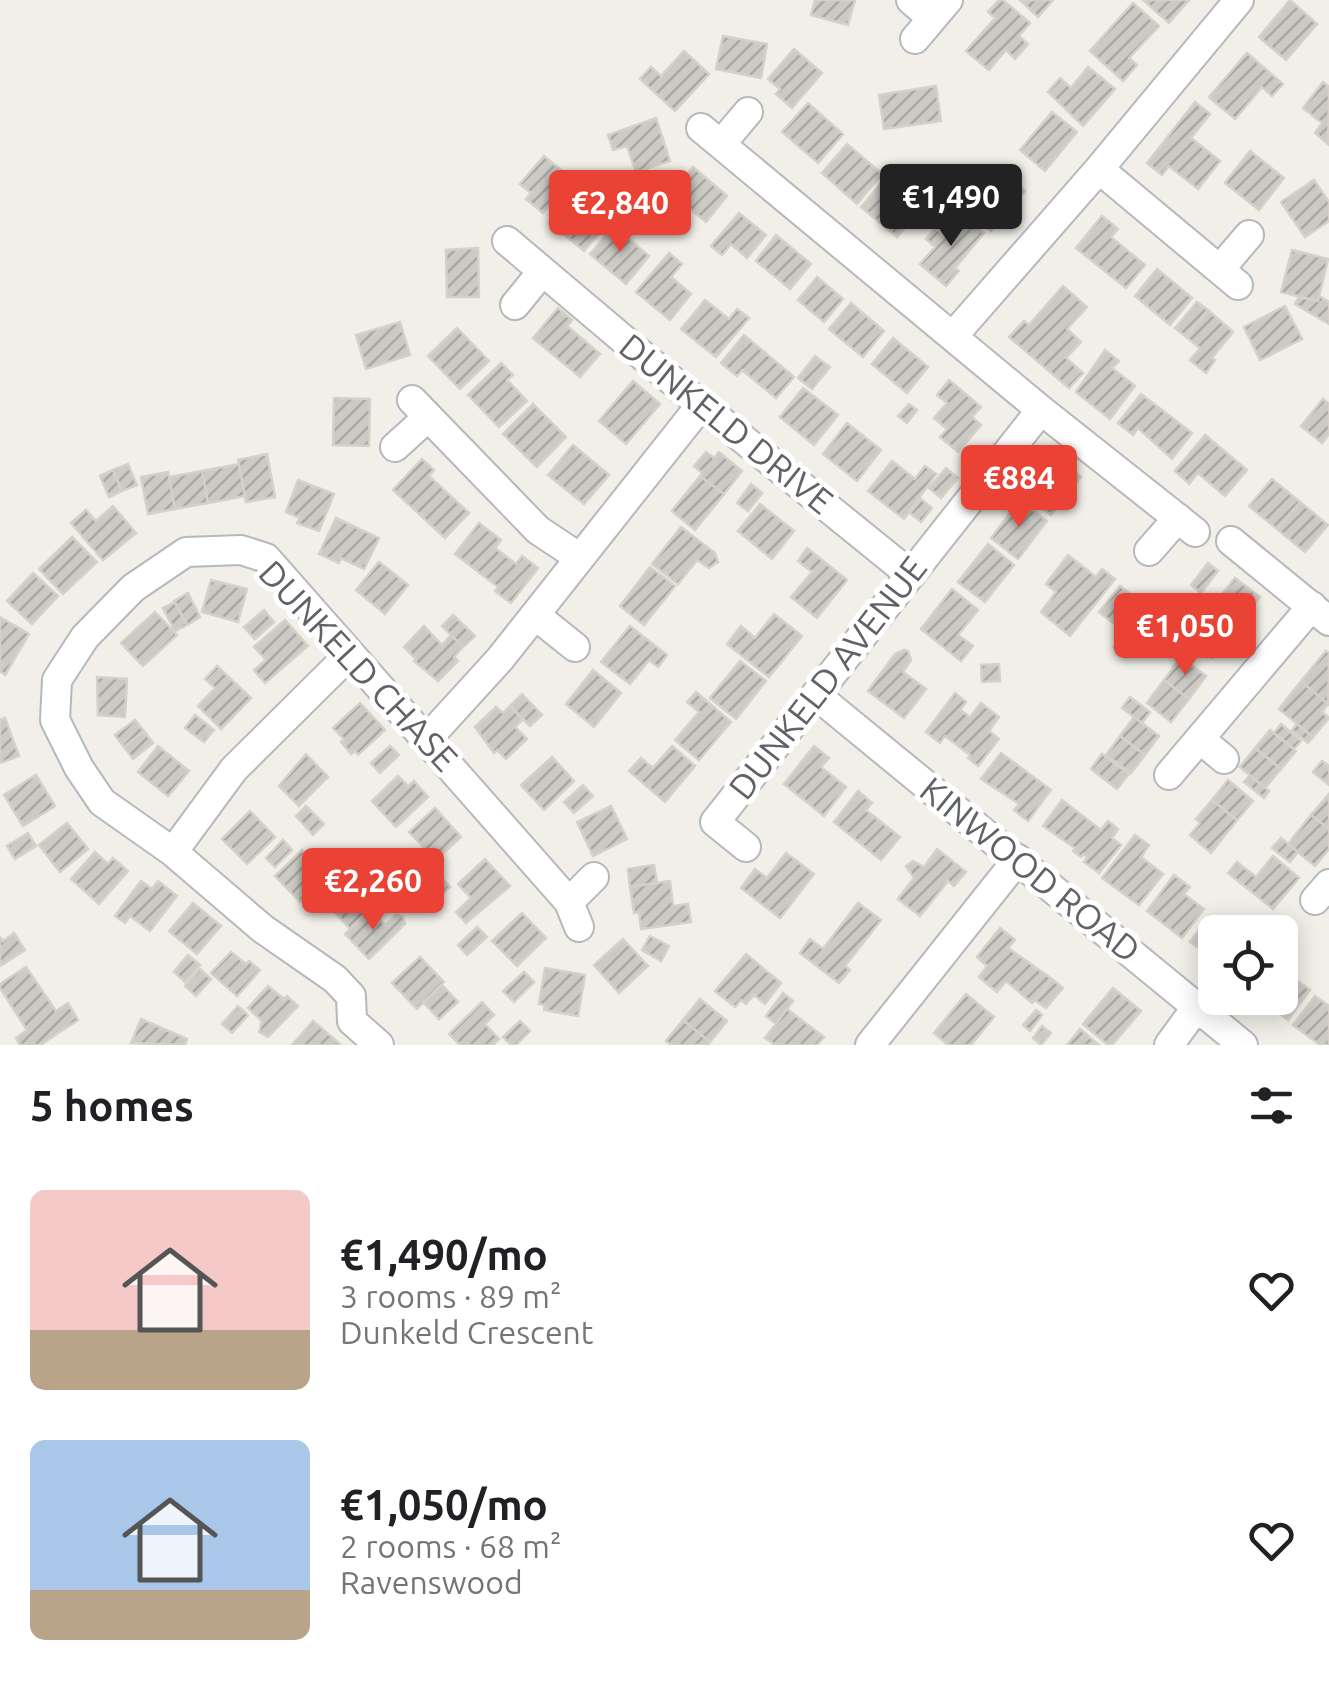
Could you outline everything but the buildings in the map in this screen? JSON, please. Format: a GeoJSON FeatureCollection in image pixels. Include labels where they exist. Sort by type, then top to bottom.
{"type":"FeatureCollection","features":[{"type":"Feature","properties":{"kind":"street"},"geometry":{"type":"LineString","coordinates":[[953,336],[1239,0]]}},
{"type":"Feature","properties":{"kind":"street"},"geometry":{"type":"LineString","coordinates":[[748,112],[711,136],[1186,524],[1150,551]]}},
{"type":"Feature","properties":{"kind":"street"},"geometry":{"type":"LineString","coordinates":[[1099,168],[1229,277],[1248,235]]}},
{"type":"Feature","properties":{"kind":"street","name":"DUNKELD DRIVE"},"geometry":{"type":"LineString","coordinates":[[506,241],[701,406],[911,575]]}},
{"type":"Feature","properties":{"kind":"street"},"geometry":{"type":"LineString","coordinates":[[515,305],[542,272]]}},
{"type":"Feature","properties":{"kind":"street"},"geometry":{"type":"LineString","coordinates":[[428,738],[500,659],[701,406]]}},
{"type":"Feature","properties":{"kind":"street"},"geometry":{"type":"LineString","coordinates":[[395,446],[420,408],[538,530],[580,558]]}},
{"type":"Feature","properties":{"kind":"street","name":"DUNKELD AVENUE"},"geometry":{"type":"LineString","coordinates":[[746,847],[715,822],[1042,410]]}},
{"type":"Feature","properties":{"kind":"street"},"geometry":{"type":"LineString","coordinates":[[1170,775],[1320,613],[1230,541]]}},
{"type":"Feature","properties":{"kind":"street","name":"DUNKELD CHASE"},"geometry":{"type":"LineString","coordinates":[[379,1045],[352,1020],[351,996],[336,978],[263,929],[173,852],[102,802],[79,768],[55,720],[58,680],[85,637],[133,588],[186,552],[242,550],[266,558],[428,738],[574,914],[594,877]]}},
{"type":"Feature","properties":{"kind":"street"},"geometry":{"type":"LineString","coordinates":[[535,615],[575,647]]}},
{"type":"Feature","properties":{"kind":"street"},"geometry":{"type":"LineString","coordinates":[[173,852],[234,769],[350,654]]}},
{"type":"Feature","properties":{"kind":"street","name":"KINWOOD ROAD"},"geometry":{"type":"LineString","coordinates":[[816,695],[1243,1045]]}},
{"type":"Feature","properties":{"kind":"street"},"geometry":{"type":"LineString","coordinates":[[1200,739],[1224,759]]}},
{"type":"Feature","properties":{"kind":"street"},"geometry":{"type":"LineString","coordinates":[[870,1045],[1018,859]]}},
{"type":"Feature","properties":{"kind":"street"},"geometry":{"type":"LineString","coordinates":[[1169,1045],[1196,1008]]}}]}
